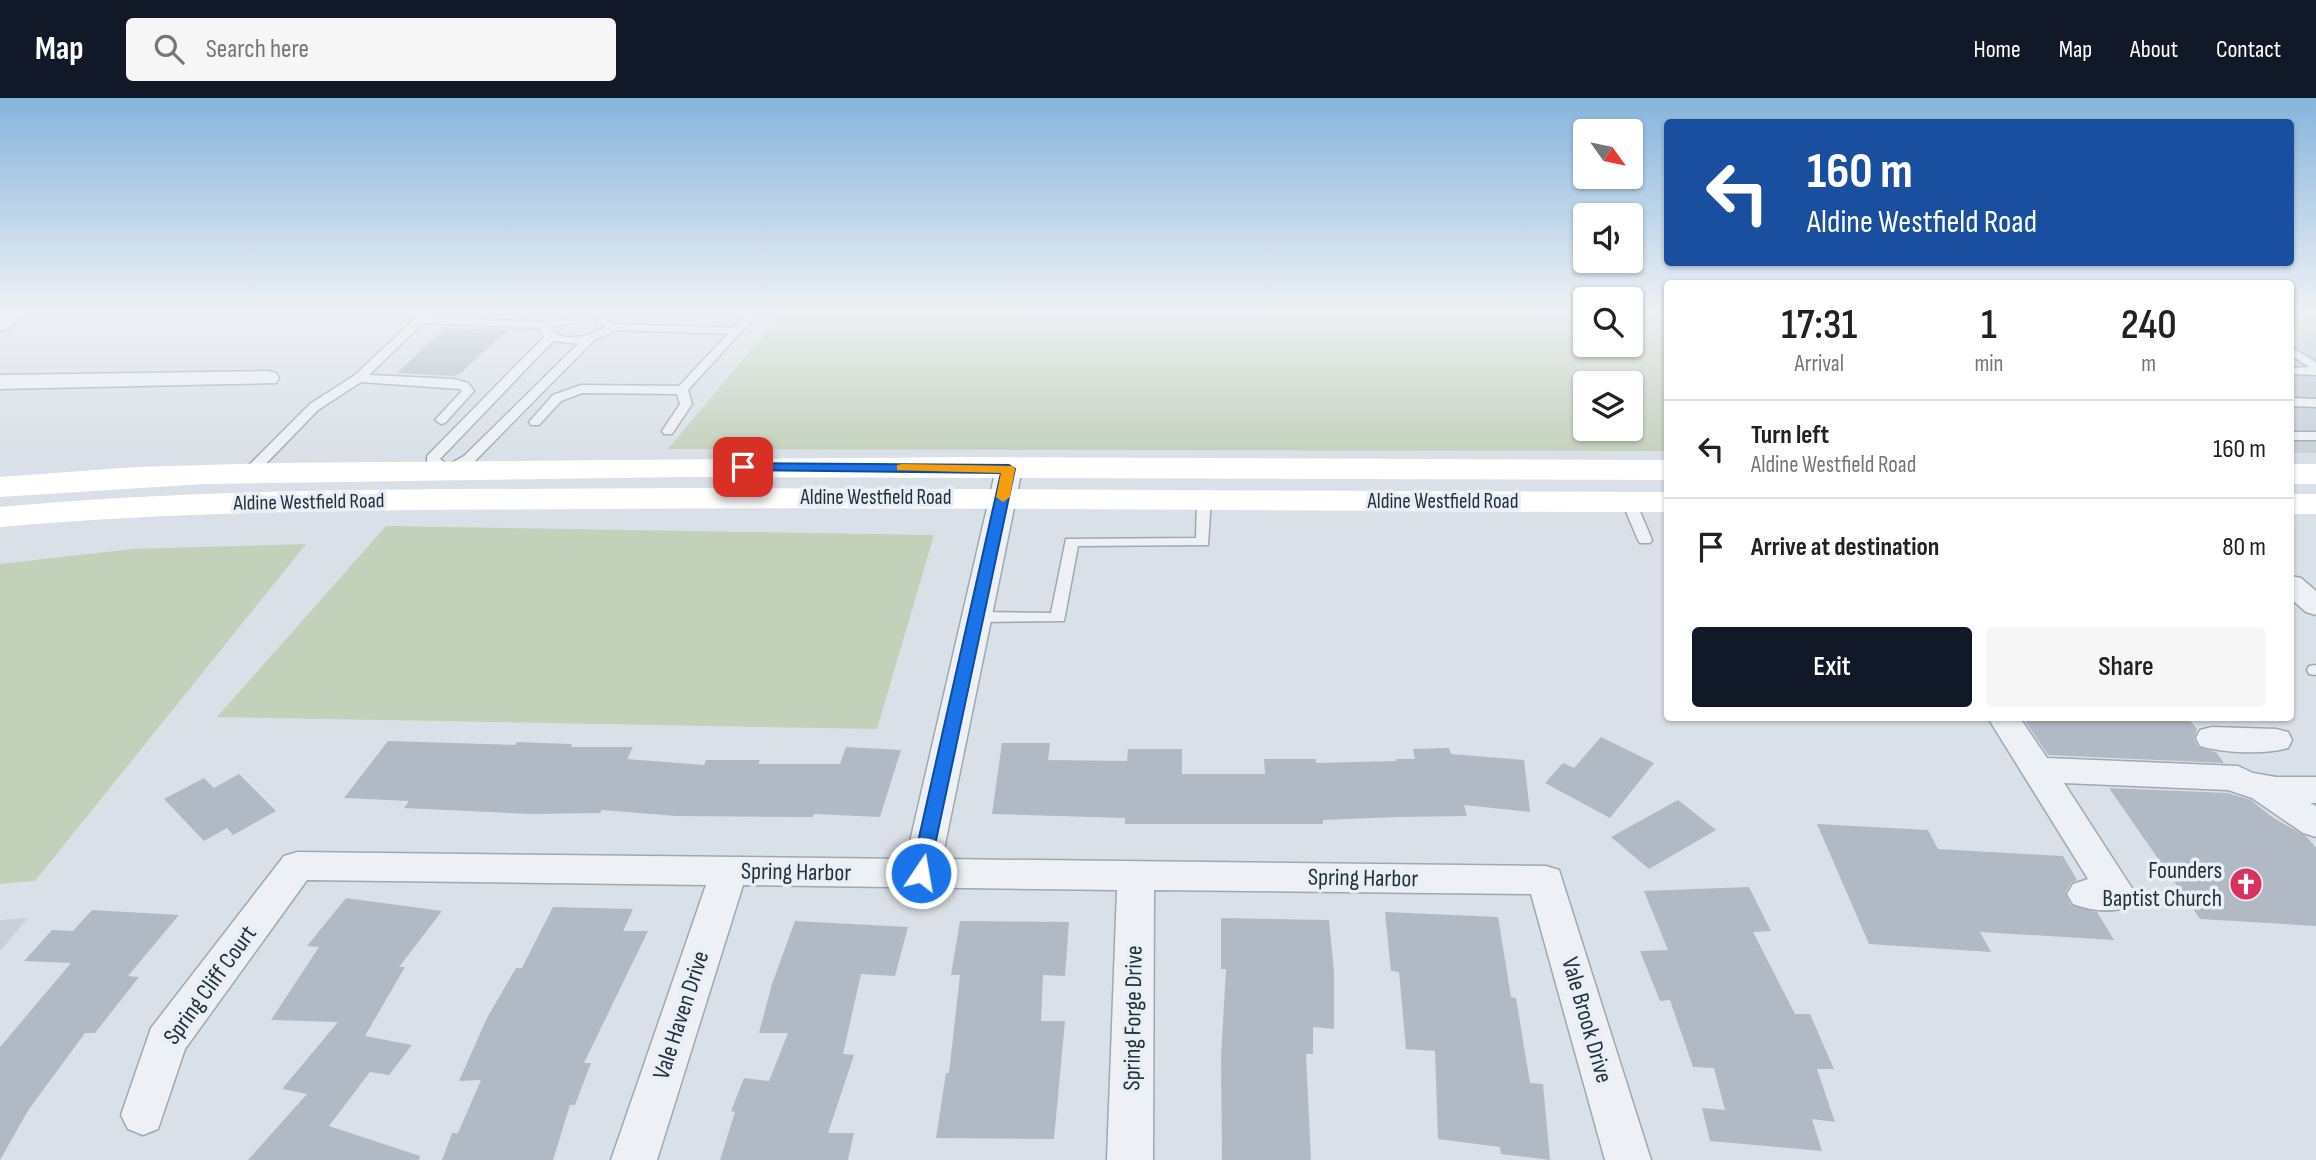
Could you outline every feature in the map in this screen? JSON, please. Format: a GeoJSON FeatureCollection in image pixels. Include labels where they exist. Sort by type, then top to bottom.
{"type":"FeatureCollection","features":[{"type":"Feature","properties":{"kind":"main road","name":"Aldine Westfield Road"},"geometry":{"type":"LineString","coordinates":[[2,494],[150,475],[251,471],[808,467],[1204,499],[1664,502]]}},
{"type":"Feature","properties":{"kind":"main road","name":"Aldine Westfield Road"},"geometry":{"type":"LineString","coordinates":[[2,494],[176,504],[769,496],[1006,484],[1664,470]]}},
{"type":"Feature","properties":{"kind":"main road"},"geometry":{"type":"LineString","coordinates":[[418,500],[447,471]]}},
{"type":"Feature","properties":{"kind":"main road"},"geometry":{"type":"LineString","coordinates":[[2294,478],[2309,500]]}},
{"type":"Feature","properties":{"kind":"street"},"geometry":{"type":"LineString","coordinates":[[0,382],[268,378]]}},
{"type":"Feature","properties":{"kind":"street"},"geometry":{"type":"LineString","coordinates":[[921,873],[1006,484]]}},
{"type":"Feature","properties":{"kind":"street"},"geometry":{"type":"LineString","coordinates":[[2294,587],[2316,606]]}},
{"type":"Feature","properties":{"kind":"street"},"geometry":{"type":"LineString","coordinates":[[2006,721],[2118,896],[2086,894]]}},
{"type":"Feature","properties":{"kind":"street"},"geometry":{"type":"LineString","coordinates":[[2206,732],[2276,740]]}},
{"type":"Feature","properties":{"kind":"street"},"geometry":{"type":"LineString","coordinates":[[2037,770],[2238,778],[2242,783],[2262,787],[2316,790]]}},
{"type":"Feature","properties":{"kind":"street"},"geometry":{"type":"LineString","coordinates":[[2262,787],[2316,824]]}},
{"type":"Feature","properties":{"kind":"street","name":"Spring Harbor"},"geometry":{"type":"LineString","coordinates":[[297,866],[1546,880]]}},
{"type":"Feature","properties":{"kind":"street","name":"Spring Cliff Court"},"geometry":{"type":"LineString","coordinates":[[143,1115],[166,1041],[297,866]]}},
{"type":"Feature","properties":{"kind":"street","name":"Vale Haven Drive"},"geometry":{"type":"LineString","coordinates":[[634,1160],[729,871]]}},
{"type":"Feature","properties":{"kind":"street","name":"Spring Forge Drive"},"geometry":{"type":"LineString","coordinates":[[1130,1160],[1136,875]]}},
{"type":"Feature","properties":{"kind":"street","name":"Vale Brook Drive"},"geometry":{"type":"LineString","coordinates":[[1546,880],[1628,1160]]}},
{"type":"Feature","properties":{"kind":"lane"},"geometry":{"type":"LineString","coordinates":[[251,471],[314,407],[359,378],[379,359]]}},
{"type":"Feature","properties":{"kind":"lane"},"geometry":{"type":"LineString","coordinates":[[523,359],[432,459],[447,471],[469,459],[569,359]]}},
{"type":"Feature","properties":{"kind":"lane"},"geometry":{"type":"LineString","coordinates":[[535,422],[557,398],[581,389],[682,390],[711,359]]}},
{"type":"Feature","properties":{"kind":"lane"},"geometry":{"type":"LineString","coordinates":[[2294,371],[2316,369]]}},
{"type":"Feature","properties":{"kind":"lane"},"geometry":{"type":"LineString","coordinates":[[359,378],[464,386],[468,391],[440,421]]}},
{"type":"Feature","properties":{"kind":"lane"},"geometry":{"type":"LineString","coordinates":[[667,431],[686,404],[682,390]]}},
{"type":"Feature","properties":{"kind":"lane"},"geometry":{"type":"LineString","coordinates":[[2294,402],[2316,402]]}},
{"type":"Feature","properties":{"kind":"lane"},"geometry":{"type":"LineString","coordinates":[[2294,436],[2316,436]]}},
{"type":"Feature","properties":{"kind":"lane"},"geometry":{"type":"LineString","coordinates":[[976,617],[1058,618],[1071,542],[1203,542],[1204,499]]}},
{"type":"Feature","properties":{"kind":"lane"},"geometry":{"type":"LineString","coordinates":[[1629,502],[1646,540]]}},
{"type":"Feature","properties":{"kind":"shaded area"},"geometry":{"type":"Polygon","coordinates":[[[2294,359],[2316,359],[2316,453],[2294,453],[2294,359]]]}},
{"type":"Feature","properties":{"kind":"shaded area"},"geometry":{"type":"Polygon","coordinates":[[[28,918],[0,951],[0,920],[28,918]]]}},
{"type":"Feature","properties":{"kind":"green space"},"geometry":{"type":"Polygon","coordinates":[[[744,359],[1664,359],[1664,451],[668,449],[744,359]]]}},
{"type":"Feature","properties":{"kind":"green space"},"geometry":{"type":"Polygon","coordinates":[[[386,526],[934,535],[877,729],[217,717],[386,526]]]}},
{"type":"Feature","properties":{"kind":"green space"},"geometry":{"type":"Polygon","coordinates":[[[306,544],[35,881],[0,884],[0,564],[132,549],[306,544]]]}},
{"type":"Feature","properties":{"kind":"building"},"geometry":{"type":"Polygon","coordinates":[[[412,359],[476,359],[454,376],[397,373],[412,359]]]}},
{"type":"Feature","properties":{"kind":"building"},"geometry":{"type":"Polygon","coordinates":[[[2025,721],[2190,721],[2197,729],[2194,739],[2198,747],[2216,752],[2224,763],[2048,755],[2025,721]]]}},
{"type":"Feature","properties":{"kind":"building"},"geometry":{"type":"Polygon","coordinates":[[[1601,737],[1654,763],[1610,818],[1545,783],[1563,763],[1574,768],[1601,737]]]}},
{"type":"Feature","properties":{"kind":"building"},"geometry":{"type":"Polygon","coordinates":[[[388,741],[515,745],[517,742],[572,744],[571,747],[633,747],[627,759],[704,765],[706,760],[760,760],[758,764],[840,764],[846,747],[901,750],[880,817],[814,814],[813,817],[676,816],[602,810],[600,813],[530,814],[404,808],[409,801],[344,798],[388,741]]]}},
{"type":"Feature","properties":{"kind":"building"},"geometry":{"type":"Polygon","coordinates":[[[1002,743],[1050,743],[1048,760],[1127,761],[1128,749],[1182,749],[1182,774],[1265,774],[1264,759],[1316,759],[1316,763],[1396,761],[1415,759],[1413,749],[1449,748],[1451,754],[1524,760],[1530,812],[1464,805],[1467,816],[1323,820],[1323,824],[1125,824],[1125,818],[992,814],[1002,743]]]}},
{"type":"Feature","properties":{"kind":"building"},"geometry":{"type":"Polygon","coordinates":[[[239,774],[276,811],[233,835],[227,828],[204,841],[164,799],[204,778],[214,788],[239,774]]]}},
{"type":"Feature","properties":{"kind":"building","name":"Founders Baptist Church"},"geometry":{"type":"Polygon","coordinates":[[[2109,788],[2228,793],[2251,800],[2272,817],[2307,837],[2316,848],[2316,926],[2200,919],[2109,788]]]}},
{"type":"Feature","properties":{"kind":"building"},"geometry":{"type":"Polygon","coordinates":[[[1678,800],[1716,830],[1649,869],[1611,837],[1678,800]]]}},
{"type":"Feature","properties":{"kind":"building"},"geometry":{"type":"Polygon","coordinates":[[[1817,824],[1928,830],[1938,849],[2063,856],[2077,880],[2071,883],[2065,893],[2071,905],[2097,912],[2114,940],[1980,932],[1991,952],[1869,944],[1817,824]]]}},
{"type":"Feature","properties":{"kind":"building"},"geometry":{"type":"Polygon","coordinates":[[[1749,887],[1771,931],[1753,932],[1795,1014],[1810,1014],[1834,1069],[1817,1069],[1835,1122],[1812,1119],[1822,1151],[1710,1141],[1702,1108],[1725,1110],[1714,1068],[1693,1067],[1670,1000],[1660,1001],[1640,951],[1668,950],[1644,891],[1749,887]]]}},
{"type":"Feature","properties":{"kind":"building"},"geometry":{"type":"Polygon","coordinates":[[[346,898],[442,911],[399,967],[405,967],[365,1036],[412,1045],[389,1075],[370,1072],[329,1126],[420,1156],[419,1160],[248,1160],[307,1094],[282,1089],[338,1022],[271,1020],[319,947],[307,946],[346,898]]]}},
{"type":"Feature","properties":{"kind":"building"},"geometry":{"type":"Polygon","coordinates":[[[553,907],[633,909],[623,931],[648,931],[584,1063],[591,1063],[575,1105],[570,1105],[553,1160],[442,1160],[452,1133],[458,1133],[481,1080],[459,1081],[487,1018],[516,968],[522,968],[553,907]]]}},
{"type":"Feature","properties":{"kind":"building"},"geometry":{"type":"Polygon","coordinates":[[[92,910],[179,915],[128,976],[139,977],[95,1033],[85,1033],[29,1109],[0,1160],[0,1047],[71,963],[24,961],[52,930],[73,931],[92,910]]]}},
{"type":"Feature","properties":{"kind":"building"},"geometry":{"type":"Polygon","coordinates":[[[1385,912],[1498,917],[1511,997],[1516,998],[1530,1083],[1543,1084],[1550,1160],[1501,1154],[1500,1147],[1438,1139],[1435,1051],[1406,1049],[1399,972],[1391,971],[1385,912]]]}},
{"type":"Feature","properties":{"kind":"building"},"geometry":{"type":"Polygon","coordinates":[[[1221,918],[1329,920],[1334,972],[1334,1029],[1313,1027],[1313,1054],[1306,1054],[1311,1160],[1222,1160],[1221,1057],[1226,969],[1221,969],[1221,918]]]}},
{"type":"Feature","properties":{"kind":"building"},"geometry":{"type":"Polygon","coordinates":[[[795,921],[908,927],[895,976],[861,974],[843,1054],[854,1055],[828,1133],[854,1133],[848,1160],[720,1160],[735,1112],[731,1111],[744,1078],[769,1081],[788,1033],[759,1033],[772,984],[795,921]]]}},
{"type":"Feature","properties":{"kind":"building"},"geometry":{"type":"Polygon","coordinates":[[[960,921],[1069,922],[1065,976],[1043,975],[1041,1021],[1065,1021],[1054,1139],[936,1138],[946,1073],[949,1073],[960,975],[951,975],[960,921]]]}},
{"type":"Feature","properties":{"kind":"slow traffic"},"geometry":{"type":"LineString","coordinates":[[902,468],[1009,469],[1003,497]]}},
{"type":"Feature","properties":{"kind":"place","name":"Founders Baptist Church"},"geometry":{"type":"Point","coordinates":[2246,884]}},
{"type":"Feature","properties":{"kind":"route"},"geometry":{"type":"LineString","coordinates":[[743,467],[1009,469],[921,873]]}}]}
